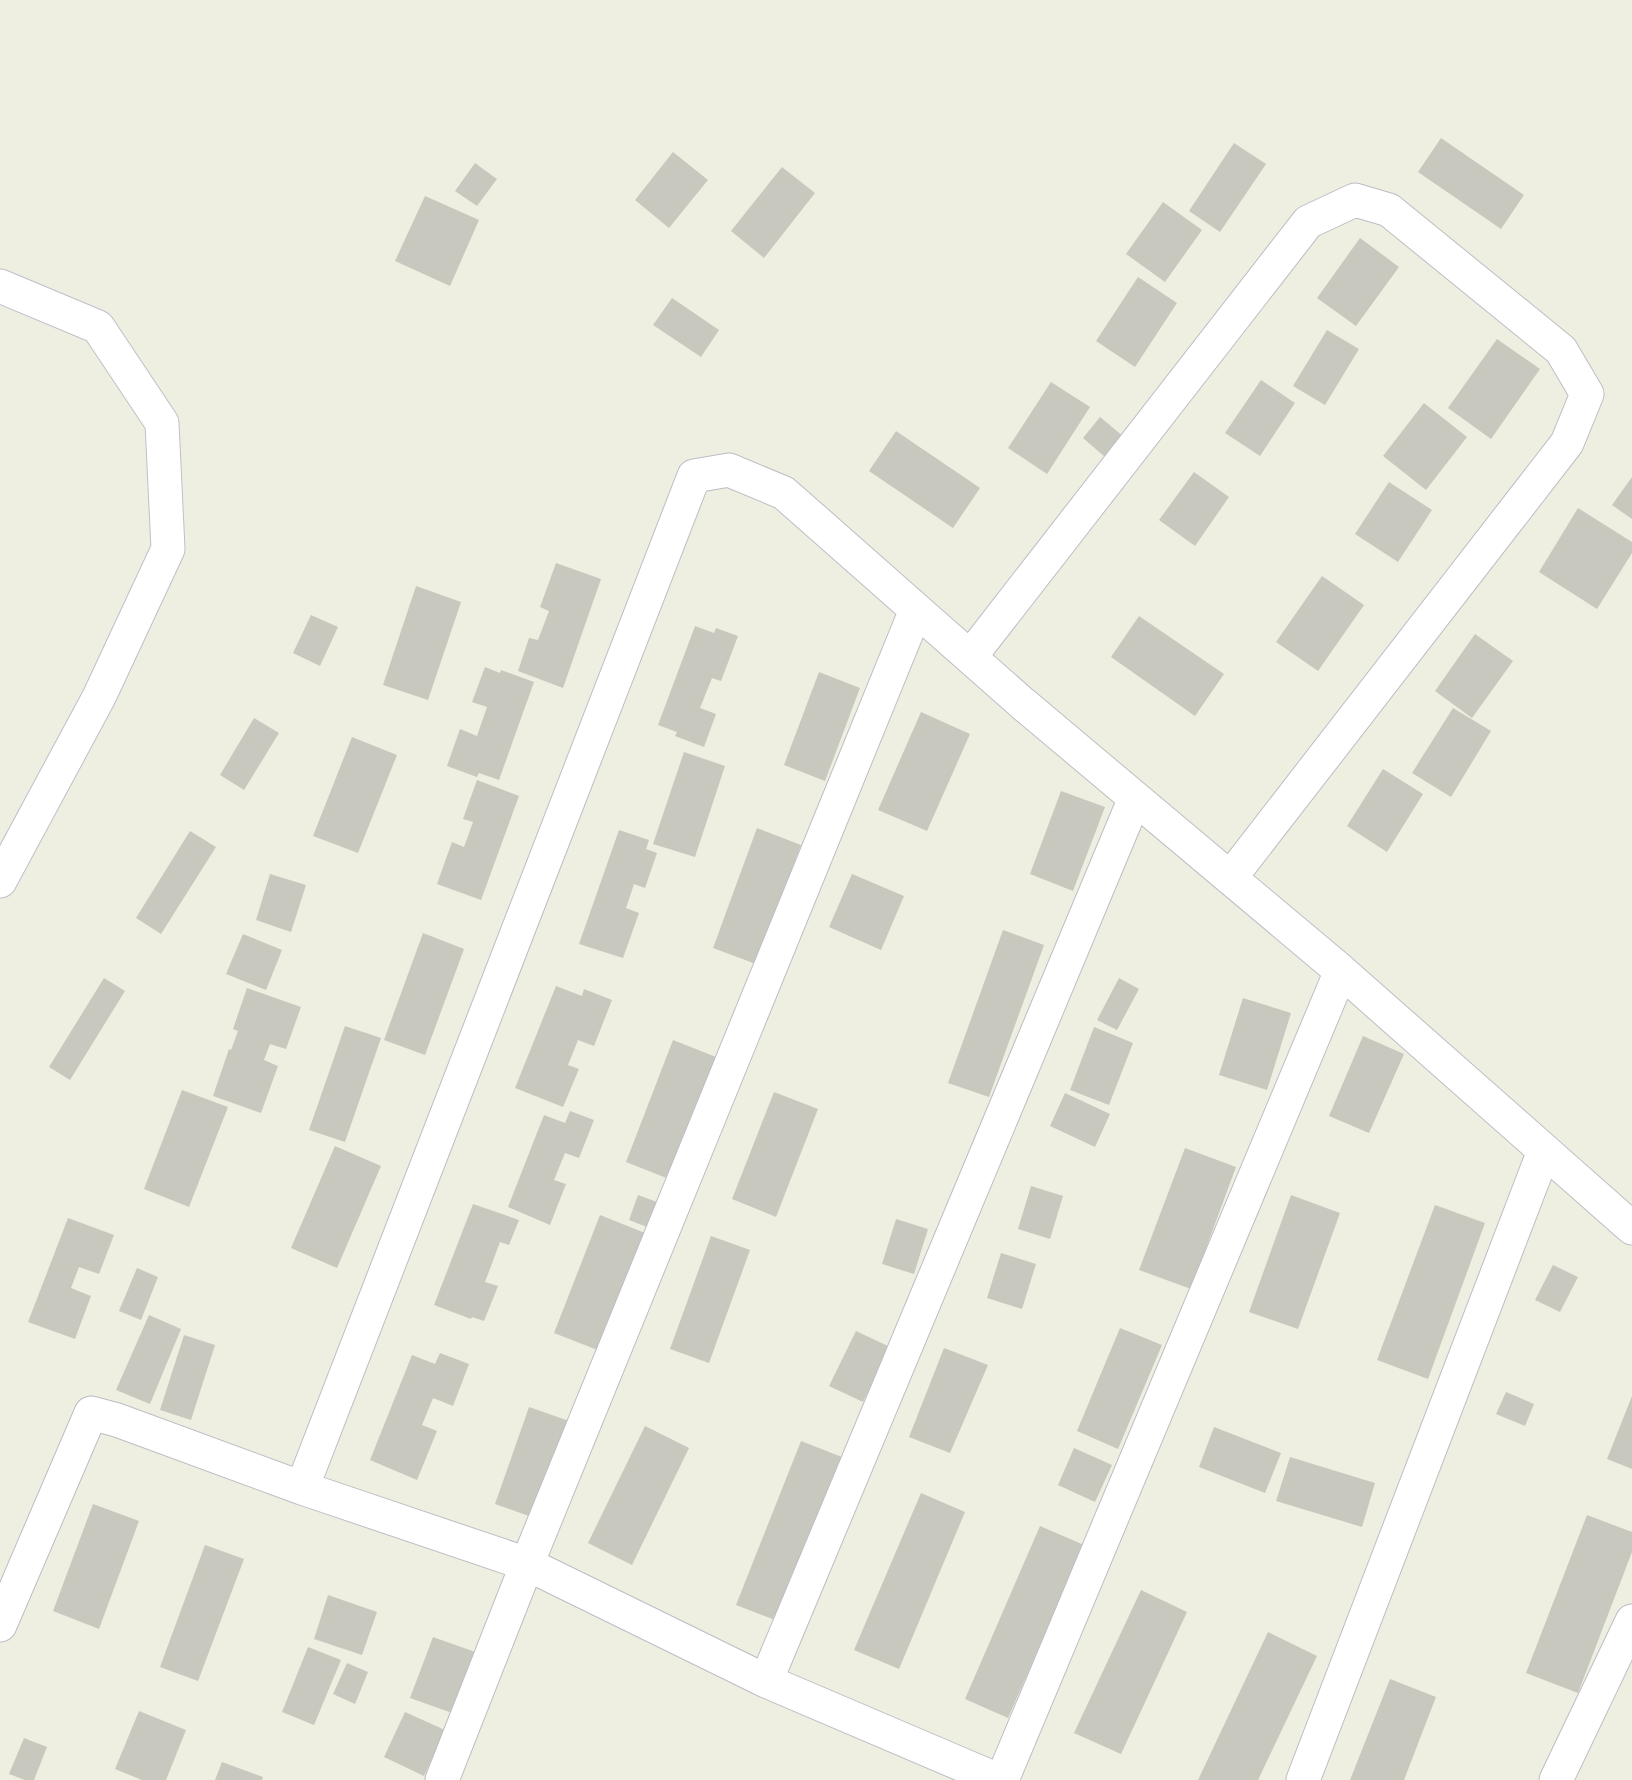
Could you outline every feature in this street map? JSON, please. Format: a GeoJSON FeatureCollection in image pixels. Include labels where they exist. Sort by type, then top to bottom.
{"type":"FeatureCollection","features":[{"type":"Feature","properties":{"kind":"street"},"geometry":{"type":"LineString","coordinates":[[970,657],[1308,222],[1355,200],[1389,210],[1561,350],[1587,394],[1568,443],[1230,878]]}},
{"type":"Feature","properties":{"kind":"street"},"geometry":{"type":"LineString","coordinates":[[0,286],[98,327],[162,423],[168,549],[99,697],[0,881]]}},
{"type":"Feature","properties":{"kind":"street"},"geometry":{"type":"LineString","coordinates":[[302,1488],[694,476],[729,470],[784,493],[1022,703],[1341,971],[1632,1228]]}},
{"type":"Feature","properties":{"kind":"street"},"geometry":{"type":"LineString","coordinates":[[442,1780],[527,1564],[916,610]]}},
{"type":"Feature","properties":{"kind":"street"},"geometry":{"type":"LineString","coordinates":[[766,1681],[1134,798]]}},
{"type":"Feature","properties":{"kind":"street"},"geometry":{"type":"LineString","coordinates":[[0,1625],[91,1413],[117,1420],[302,1488],[527,1564],[766,1681],[1000,1780],[1341,971]]}},
{"type":"Feature","properties":{"kind":"street"},"geometry":{"type":"LineString","coordinates":[[1302,1780],[1544,1150]]}},
{"type":"Feature","properties":{"kind":"street"},"geometry":{"type":"LineString","coordinates":[[1556,1780],[1632,1621]]}},
{"type":"Feature","properties":{"kind":"building"},"geometry":{"type":"Polygon","coordinates":[[[1441,138],[1524,195],[1501,229],[1418,172],[1441,138]]]}},
{"type":"Feature","properties":{"kind":"building"},"geometry":{"type":"Polygon","coordinates":[[[1234,143],[1266,164],[1220,232],[1189,211],[1234,143]]]}},
{"type":"Feature","properties":{"kind":"building"},"geometry":{"type":"Polygon","coordinates":[[[673,152],[708,180],[669,228],[635,200],[673,152]]]}},
{"type":"Feature","properties":{"kind":"building"},"geometry":{"type":"Polygon","coordinates":[[[475,163],[497,179],[477,206],[455,191],[475,163]]]}},
{"type":"Feature","properties":{"kind":"building"},"geometry":{"type":"Polygon","coordinates":[[[782,167],[815,193],[764,258],[731,231],[782,167]]]}},
{"type":"Feature","properties":{"kind":"building"},"geometry":{"type":"Polygon","coordinates":[[[425,196],[479,220],[450,286],[395,261],[425,196]]]}},
{"type":"Feature","properties":{"kind":"building"},"geometry":{"type":"Polygon","coordinates":[[[1163,202],[1202,230],[1165,282],[1126,254],[1163,202]]]}},
{"type":"Feature","properties":{"kind":"building"},"geometry":{"type":"Polygon","coordinates":[[[1360,238],[1399,267],[1356,326],[1317,298],[1360,238]]]}},
{"type":"Feature","properties":{"kind":"building"},"geometry":{"type":"Polygon","coordinates":[[[1138,277],[1177,303],[1135,367],[1096,341],[1138,277]]]}},
{"type":"Feature","properties":{"kind":"building"},"geometry":{"type":"Polygon","coordinates":[[[672,298],[719,330],[701,357],[653,325],[672,298]]]}},
{"type":"Feature","properties":{"kind":"building"},"geometry":{"type":"Polygon","coordinates":[[[1327,330],[1359,349],[1325,405],[1293,386],[1327,330]]]}},
{"type":"Feature","properties":{"kind":"building"},"geometry":{"type":"Polygon","coordinates":[[[1497,339],[1540,369],[1491,439],[1448,408],[1497,339]]]}},
{"type":"Feature","properties":{"kind":"building"},"geometry":{"type":"Polygon","coordinates":[[[1261,380],[1295,403],[1260,456],[1225,433],[1261,380]]]}},
{"type":"Feature","properties":{"kind":"building"},"geometry":{"type":"Polygon","coordinates":[[[1051,382],[1090,407],[1047,474],[1008,448],[1051,382]]]}},
{"type":"Feature","properties":{"kind":"building"},"geometry":{"type":"Polygon","coordinates":[[[1424,403],[1467,437],[1426,490],[1383,456],[1424,403]]]}},
{"type":"Feature","properties":{"kind":"building"},"geometry":{"type":"Polygon","coordinates":[[[1100,417],[1130,442],[1112,463],[1083,438],[1100,417]]]}},
{"type":"Feature","properties":{"kind":"building"},"geometry":{"type":"Polygon","coordinates":[[[896,431],[980,488],[953,528],[869,471],[896,431]]]}},
{"type":"Feature","properties":{"kind":"building"},"geometry":{"type":"Polygon","coordinates":[[[1194,472],[1229,497],[1195,546],[1159,520],[1194,472]]]}},
{"type":"Feature","properties":{"kind":"building"},"geometry":{"type":"Polygon","coordinates":[[[1632,477],[1632,519],[1612,505],[1632,477]]]}},
{"type":"Feature","properties":{"kind":"building"},"geometry":{"type":"Polygon","coordinates":[[[1389,482],[1432,510],[1398,562],[1355,534],[1389,482]]]}},
{"type":"Feature","properties":{"kind":"building"},"geometry":{"type":"Polygon","coordinates":[[[1578,508],[1632,542],[1632,553],[1597,609],[1539,572],[1578,508]]]}},
{"type":"Feature","properties":{"kind":"building"},"geometry":{"type":"Polygon","coordinates":[[[556,563],[601,579],[563,688],[518,671],[529,638],[538,640],[549,611],[540,607],[556,563]]]}},
{"type":"Feature","properties":{"kind":"building"},"geometry":{"type":"Polygon","coordinates":[[[1322,576],[1364,605],[1318,671],[1276,642],[1322,576]]]}},
{"type":"Feature","properties":{"kind":"building"},"geometry":{"type":"Polygon","coordinates":[[[416,586],[461,602],[428,700],[383,685],[416,586]]]}},
{"type":"Feature","properties":{"kind":"building"},"geometry":{"type":"Polygon","coordinates":[[[311,615],[338,627],[320,666],[293,653],[311,615]]]}},
{"type":"Feature","properties":{"kind":"building"},"geometry":{"type":"Polygon","coordinates":[[[1139,616],[1224,674],[1195,716],[1111,657],[1139,616]]]}},
{"type":"Feature","properties":{"kind":"building"},"geometry":{"type":"Polygon","coordinates":[[[695,626],[714,633],[716,628],[738,636],[721,681],[712,678],[700,708],[716,714],[704,747],[675,736],[677,732],[658,725],[695,626]]]}},
{"type":"Feature","properties":{"kind":"building"},"geometry":{"type":"Polygon","coordinates":[[[1475,634],[1513,661],[1472,718],[1435,691],[1475,634]]]}},
{"type":"Feature","properties":{"kind":"building"},"geometry":{"type":"Polygon","coordinates":[[[485,667],[500,673],[501,670],[534,682],[499,780],[479,773],[477,777],[447,766],[460,729],[477,736],[487,707],[472,702],[485,667]]]}},
{"type":"Feature","properties":{"kind":"building"},"geometry":{"type":"Polygon","coordinates":[[[819,672],[860,688],[825,781],[784,765],[819,672]]]}},
{"type":"Feature","properties":{"kind":"building"},"geometry":{"type":"Polygon","coordinates":[[[1453,708],[1491,731],[1451,797],[1412,773],[1453,708]]]}},
{"type":"Feature","properties":{"kind":"building"},"geometry":{"type":"Polygon","coordinates":[[[921,712],[970,734],[927,831],[878,810],[921,712]]]}},
{"type":"Feature","properties":{"kind":"building"},"geometry":{"type":"Polygon","coordinates":[[[254,718],[279,733],[244,790],[220,775],[254,718]]]}},
{"type":"Feature","properties":{"kind":"building"},"geometry":{"type":"Polygon","coordinates":[[[352,737],[397,755],[358,853],[313,836],[352,737]]]}},
{"type":"Feature","properties":{"kind":"building"},"geometry":{"type":"Polygon","coordinates":[[[684,752],[725,766],[695,857],[653,844],[684,752]]]}},
{"type":"Feature","properties":{"kind":"building"},"geometry":{"type":"Polygon","coordinates":[[[1383,769],[1423,794],[1387,852],[1347,826],[1383,769]]]}},
{"type":"Feature","properties":{"kind":"building"},"geometry":{"type":"Polygon","coordinates":[[[477,780],[519,796],[481,900],[437,884],[452,842],[464,847],[473,822],[463,819],[477,780]]]}},
{"type":"Feature","properties":{"kind":"building"},"geometry":{"type":"Polygon","coordinates":[[[1061,791],[1105,807],[1073,891],[1030,874],[1061,791]]]}},
{"type":"Feature","properties":{"kind":"building"},"geometry":{"type":"Polygon","coordinates":[[[757,828],[801,845],[756,964],[713,948],[757,828]]]}},
{"type":"Feature","properties":{"kind":"building"},"geometry":{"type":"Polygon","coordinates":[[[619,830],[649,840],[646,849],[657,853],[645,888],[634,884],[626,908],[639,913],[623,958],[579,944],[619,830]]]}},
{"type":"Feature","properties":{"kind":"building"},"geometry":{"type":"Polygon","coordinates":[[[190,831],[216,847],[161,934],[136,918],[190,831]]]}},
{"type":"Feature","properties":{"kind":"building"},"geometry":{"type":"Polygon","coordinates":[[[270,874],[306,885],[291,932],[256,920],[270,874]]]}},
{"type":"Feature","properties":{"kind":"building"},"geometry":{"type":"Polygon","coordinates":[[[852,874],[904,896],[881,950],[829,927],[852,874]]]}},
{"type":"Feature","properties":{"kind":"building"},"geometry":{"type":"Polygon","coordinates":[[[1003,930],[1044,945],[989,1097],[948,1083],[1003,930]]]}},
{"type":"Feature","properties":{"kind":"building"},"geometry":{"type":"Polygon","coordinates":[[[423,933],[464,949],[425,1055],[384,1040],[423,933]]]}},
{"type":"Feature","properties":{"kind":"building"},"geometry":{"type":"Polygon","coordinates":[[[243,934],[282,950],[266,990],[226,974],[243,934]]]}},
{"type":"Feature","properties":{"kind":"building"},"geometry":{"type":"Polygon","coordinates":[[[104,978],[125,991],[70,1080],[49,1067],[104,978]]]}},
{"type":"Feature","properties":{"kind":"building"},"geometry":{"type":"Polygon","coordinates":[[[1119,978],[1139,989],[1117,1030],[1097,1020],[1119,978]]]}},
{"type":"Feature","properties":{"kind":"building"},"geometry":{"type":"Polygon","coordinates":[[[556,986],[582,996],[584,989],[612,1000],[594,1046],[578,1040],[568,1065],[579,1069],[563,1107],[515,1088],[556,986]]]}},
{"type":"Feature","properties":{"kind":"building"},"geometry":{"type":"Polygon","coordinates":[[[247,988],[301,1007],[286,1049],[270,1044],[264,1060],[278,1066],[261,1113],[213,1096],[229,1049],[231,1050],[238,1031],[233,1029],[247,988]]]}},
{"type":"Feature","properties":{"kind":"building"},"geometry":{"type":"Polygon","coordinates":[[[1243,998],[1291,1013],[1267,1090],[1219,1075],[1243,998]]]}},
{"type":"Feature","properties":{"kind":"building"},"geometry":{"type":"Polygon","coordinates":[[[345,1026],[381,1038],[345,1142],[309,1130],[345,1026]]]}},
{"type":"Feature","properties":{"kind":"building"},"geometry":{"type":"Polygon","coordinates":[[[1094,1027],[1133,1043],[1109,1105],[1070,1090],[1094,1027]]]}},
{"type":"Feature","properties":{"kind":"building"},"geometry":{"type":"Polygon","coordinates":[[[1363,1036],[1404,1054],[1369,1133],[1329,1116],[1363,1036]]]}},
{"type":"Feature","properties":{"kind":"building"},"geometry":{"type":"Polygon","coordinates":[[[673,1040],[716,1057],[669,1179],[626,1162],[673,1040]]]}},
{"type":"Feature","properties":{"kind":"building"},"geometry":{"type":"Polygon","coordinates":[[[182,1090],[228,1107],[189,1207],[144,1189],[182,1090]]]}},
{"type":"Feature","properties":{"kind":"building"},"geometry":{"type":"Polygon","coordinates":[[[774,1092],[818,1109],[776,1217],[732,1199],[774,1092]]]}},
{"type":"Feature","properties":{"kind":"building"},"geometry":{"type":"Polygon","coordinates":[[[1065,1093],[1110,1114],[1095,1147],[1050,1126],[1065,1093]]]}},
{"type":"Feature","properties":{"kind":"building"},"geometry":{"type":"Polygon","coordinates":[[[570,1111],[594,1120],[579,1158],[565,1153],[554,1180],[566,1184],[550,1225],[508,1207],[544,1115],[565,1123],[570,1111]]]}},
{"type":"Feature","properties":{"kind":"building"},"geometry":{"type":"Polygon","coordinates":[[[335,1146],[381,1166],[337,1268],[291,1248],[335,1146]]]}},
{"type":"Feature","properties":{"kind":"building"},"geometry":{"type":"Polygon","coordinates":[[[1185,1148],[1236,1167],[1191,1289],[1139,1270],[1185,1148]]]}},
{"type":"Feature","properties":{"kind":"building"},"geometry":{"type":"Polygon","coordinates":[[[1031,1186],[1063,1196],[1050,1239],[1018,1229],[1031,1186]]]}},
{"type":"Feature","properties":{"kind":"building"},"geometry":{"type":"Polygon","coordinates":[[[638,1195],[657,1202],[647,1227],[629,1220],[638,1195]]]}},
{"type":"Feature","properties":{"kind":"building"},"geometry":{"type":"Polygon","coordinates":[[[1291,1195],[1340,1213],[1298,1329],[1249,1312],[1291,1195]]]}},
{"type":"Feature","properties":{"kind":"building"},"geometry":{"type":"Polygon","coordinates":[[[473,1204],[519,1220],[509,1245],[500,1242],[485,1282],[498,1286],[484,1321],[472,1317],[471,1319],[434,1305],[473,1204]]]}},
{"type":"Feature","properties":{"kind":"building"},"geometry":{"type":"Polygon","coordinates":[[[1435,1205],[1485,1223],[1428,1379],[1377,1360],[1435,1205]]]}},
{"type":"Feature","properties":{"kind":"building"},"geometry":{"type":"Polygon","coordinates":[[[600,1215],[645,1233],[600,1351],[554,1333],[600,1215]]]}},
{"type":"Feature","properties":{"kind":"building"},"geometry":{"type":"Polygon","coordinates":[[[68,1218],[114,1235],[99,1274],[79,1267],[71,1288],[91,1296],[75,1339],[28,1322],[68,1218]]]}},
{"type":"Feature","properties":{"kind":"building"},"geometry":{"type":"Polygon","coordinates":[[[896,1219],[928,1229],[914,1274],[882,1264],[896,1219]]]}},
{"type":"Feature","properties":{"kind":"building"},"geometry":{"type":"Polygon","coordinates":[[[711,1236],[750,1250],[709,1363],[670,1349],[711,1236]]]}},
{"type":"Feature","properties":{"kind":"building"},"geometry":{"type":"Polygon","coordinates":[[[1001,1253],[1036,1264],[1022,1309],[987,1298],[1001,1253]]]}},
{"type":"Feature","properties":{"kind":"building"},"geometry":{"type":"Polygon","coordinates":[[[1553,1265],[1578,1277],[1560,1312],[1535,1300],[1553,1265]]]}},
{"type":"Feature","properties":{"kind":"building"},"geometry":{"type":"Polygon","coordinates":[[[137,1268],[158,1277],[141,1320],[119,1311],[137,1268]]]}},
{"type":"Feature","properties":{"kind":"building"},"geometry":{"type":"Polygon","coordinates":[[[149,1315],[181,1329],[150,1404],[116,1390],[149,1315]]]}},
{"type":"Feature","properties":{"kind":"building"},"geometry":{"type":"Polygon","coordinates":[[[1120,1328],[1162,1345],[1118,1449],[1077,1431],[1120,1328]]]}},
{"type":"Feature","properties":{"kind":"building"},"geometry":{"type":"Polygon","coordinates":[[[856,1331],[890,1347],[863,1402],[829,1386],[856,1331]]]}},
{"type":"Feature","properties":{"kind":"building"},"geometry":{"type":"Polygon","coordinates":[[[184,1335],[215,1345],[191,1420],[160,1410],[184,1335]]]}},
{"type":"Feature","properties":{"kind":"building"},"geometry":{"type":"Polygon","coordinates":[[[944,1348],[988,1365],[950,1453],[909,1437],[944,1348]]]}},
{"type":"Feature","properties":{"kind":"building"},"geometry":{"type":"Polygon","coordinates":[[[440,1353],[469,1364],[453,1406],[433,1398],[422,1425],[437,1431],[417,1480],[370,1460],[412,1355],[435,1364],[440,1353]]]}},
{"type":"Feature","properties":{"kind":"building"},"geometry":{"type":"Polygon","coordinates":[[[1506,1392],[1534,1404],[1525,1426],[1496,1414],[1506,1392]]]}},
{"type":"Feature","properties":{"kind":"building"},"geometry":{"type":"Polygon","coordinates":[[[1632,1396],[1632,1469],[1607,1459],[1632,1396]]]}},
{"type":"Feature","properties":{"kind":"building"},"geometry":{"type":"Polygon","coordinates":[[[529,1407],[575,1423],[540,1520],[495,1504],[529,1407]]]}},
{"type":"Feature","properties":{"kind":"building"},"geometry":{"type":"Polygon","coordinates":[[[645,1426],[689,1448],[632,1565],[588,1543],[645,1426]]]}},
{"type":"Feature","properties":{"kind":"building"},"geometry":{"type":"Polygon","coordinates":[[[1214,1427],[1281,1453],[1265,1493],[1199,1467],[1214,1427]]]}},
{"type":"Feature","properties":{"kind":"building"},"geometry":{"type":"Polygon","coordinates":[[[801,1441],[847,1459],[783,1623],[736,1605],[801,1441]]]}},
{"type":"Feature","properties":{"kind":"building"},"geometry":{"type":"Polygon","coordinates":[[[1074,1448],[1112,1465],[1095,1502],[1058,1485],[1074,1448]]]}},
{"type":"Feature","properties":{"kind":"building"},"geometry":{"type":"Polygon","coordinates":[[[1290,1457],[1375,1483],[1362,1527],[1276,1501],[1290,1457]]]}},
{"type":"Feature","properties":{"kind":"building"},"geometry":{"type":"Polygon","coordinates":[[[921,1493],[965,1512],[899,1669],[854,1650],[921,1493]]]}},
{"type":"Feature","properties":{"kind":"building"},"geometry":{"type":"Polygon","coordinates":[[[93,1504],[139,1521],[99,1629],[53,1611],[93,1504]]]}},
{"type":"Feature","properties":{"kind":"building"},"geometry":{"type":"Polygon","coordinates":[[[1587,1515],[1632,1532],[1632,1552],[1578,1693],[1526,1673],[1587,1515]]]}},
{"type":"Feature","properties":{"kind":"building"},"geometry":{"type":"Polygon","coordinates":[[[1040,1526],[1084,1545],[1008,1718],[965,1699],[1040,1526]]]}},
{"type":"Feature","properties":{"kind":"building"},"geometry":{"type":"Polygon","coordinates":[[[205,1545],[244,1559],[198,1681],[160,1667],[205,1545]]]}},
{"type":"Feature","properties":{"kind":"building"},"geometry":{"type":"Polygon","coordinates":[[[1141,1590],[1187,1612],[1121,1754],[1074,1733],[1141,1590]]]}},
{"type":"Feature","properties":{"kind":"building"},"geometry":{"type":"Polygon","coordinates":[[[328,1595],[377,1612],[362,1655],[314,1639],[328,1595]]]}},
{"type":"Feature","properties":{"kind":"building"},"geometry":{"type":"Polygon","coordinates":[[[1268,1632],[1317,1656],[1258,1780],[1198,1780],[1268,1632]]]}},
{"type":"Feature","properties":{"kind":"building"},"geometry":{"type":"Polygon","coordinates":[[[433,1637],[478,1653],[455,1714],[410,1698],[433,1637]]]}},
{"type":"Feature","properties":{"kind":"building"},"geometry":{"type":"Polygon","coordinates":[[[308,1647],[341,1660],[314,1725],[282,1712],[308,1647]]]}},
{"type":"Feature","properties":{"kind":"building"},"geometry":{"type":"Polygon","coordinates":[[[347,1663],[368,1672],[355,1704],[333,1694],[347,1663]]]}},
{"type":"Feature","properties":{"kind":"building"},"geometry":{"type":"Polygon","coordinates":[[[1390,1679],[1436,1697],[1404,1780],[1350,1780],[1390,1679]]]}},
{"type":"Feature","properties":{"kind":"building"},"geometry":{"type":"Polygon","coordinates":[[[139,1711],[186,1730],[166,1780],[142,1780],[115,1769],[139,1711]]]}},
{"type":"Feature","properties":{"kind":"building"},"geometry":{"type":"Polygon","coordinates":[[[405,1712],[445,1730],[424,1776],[384,1757],[405,1712]]]}},
{"type":"Feature","properties":{"kind":"building"},"geometry":{"type":"Polygon","coordinates":[[[24,1738],[47,1747],[34,1780],[25,1780],[9,1774],[24,1738]]]}},
{"type":"Feature","properties":{"kind":"building"},"geometry":{"type":"Polygon","coordinates":[[[222,1762],[263,1777],[262,1780],[215,1780],[222,1762]]]}}]}
